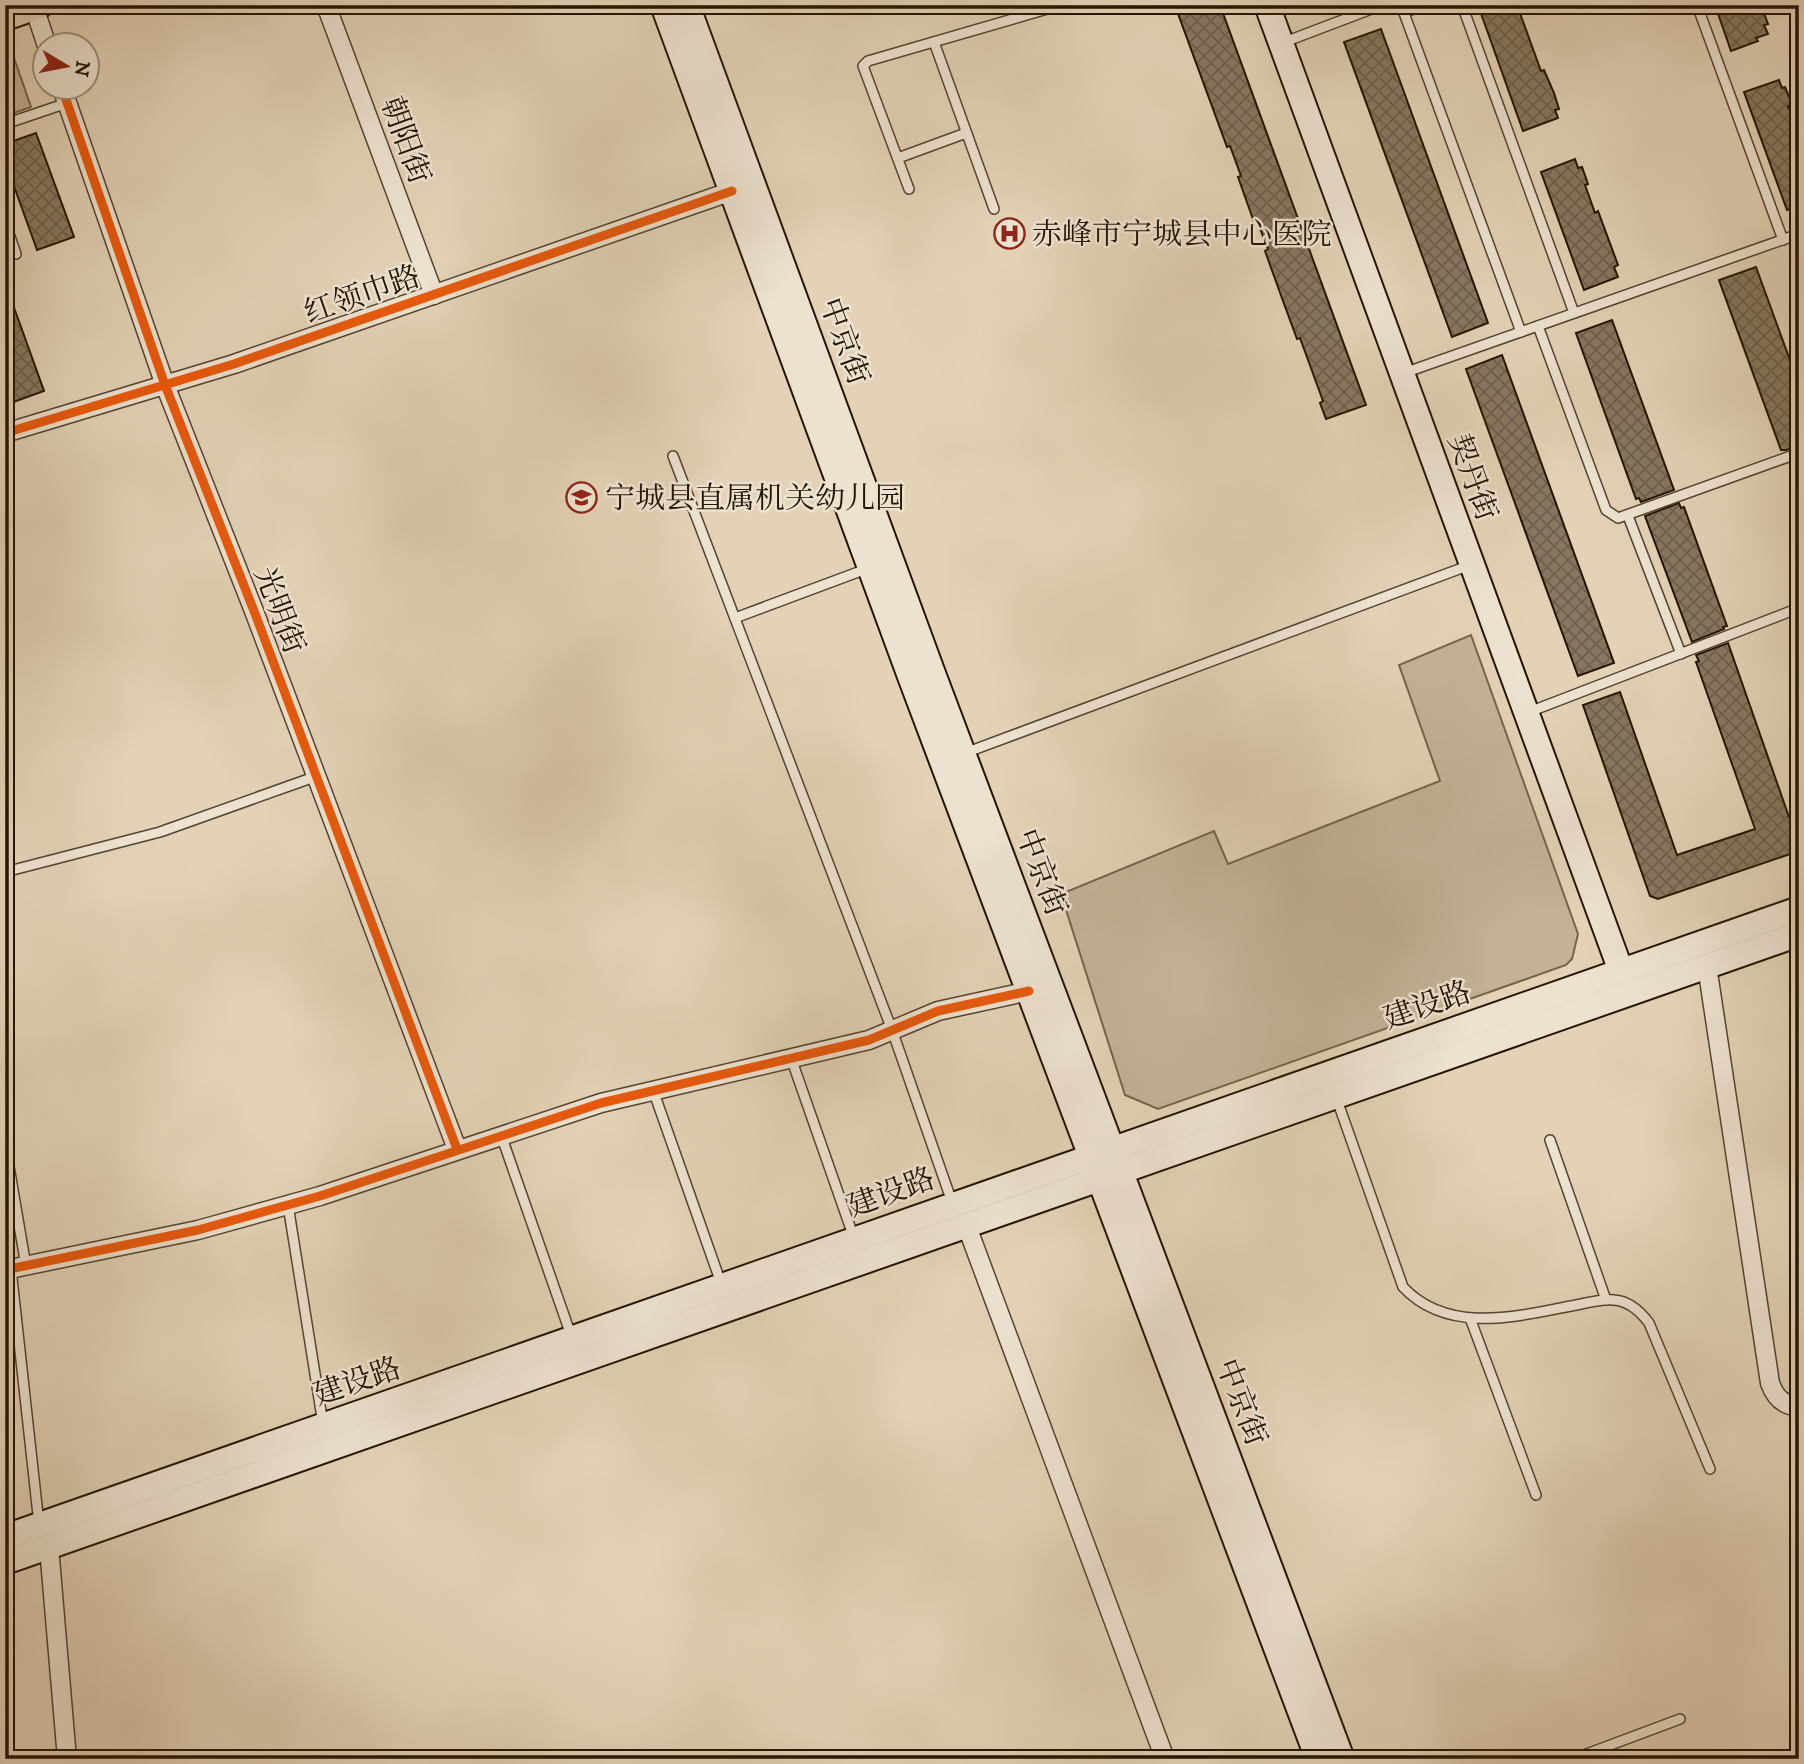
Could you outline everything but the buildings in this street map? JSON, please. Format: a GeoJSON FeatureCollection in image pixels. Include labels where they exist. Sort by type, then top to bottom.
{"type":"FeatureCollection","features":[{"type":"Feature","properties":{"kind":"main road","name":"中京街"},"geometry":{"type":"LineString","coordinates":[[663,5],[1029,991],[1106,1163],[1342,1759]]}},
{"type":"Feature","properties":{"kind":"main road","name":"中京街"},"geometry":{"type":"LineString","coordinates":[[687,5],[963,753],[1318,1759]]}},
{"type":"Feature","properties":{"kind":"main road","name":"契丹街"},"geometry":{"type":"LineString","coordinates":[[1267,5],[1620,971]]}},
{"type":"Feature","properties":{"kind":"main road"},"geometry":{"type":"LineString","coordinates":[[5,18],[37,6]]}},
{"type":"Feature","properties":{"kind":"main road","name":"建设路"},"geometry":{"type":"LineString","coordinates":[[5,1537],[44,1536],[527,1381],[960,1214],[1106,1163],[1620,971],[1799,909]]}},
{"type":"Feature","properties":{"kind":"main road","name":"建设路"},"geometry":{"type":"LineString","coordinates":[[1106,1163],[1336,1096],[1799,934]]}},
{"type":"Feature","properties":{"kind":"main road","name":"建设路"},"geometry":{"type":"LineString","coordinates":[[5,1562],[44,1536],[323,1426],[854,1239],[960,1214]]}},
{"type":"Feature","properties":{"kind":"street","name":"朝阳街"},"geometry":{"type":"LineString","coordinates":[[326,5],[434,295]]}},
{"type":"Feature","properties":{"kind":"street"},"geometry":{"type":"LineString","coordinates":[[37,6],[44,32]]}},
{"type":"Feature","properties":{"kind":"street","name":"光明街"},"geometry":{"type":"LineString","coordinates":[[66,102],[165,385],[254,611],[457,1149]]}},
{"type":"Feature","properties":{"kind":"street","name":"红领巾路"},"geometry":{"type":"LineString","coordinates":[[5,433],[234,364],[732,191]]}},
{"type":"Feature","properties":{"kind":"street"},"geometry":{"type":"LineString","coordinates":[[1707,966],[1770,1383],[1773,1392],[1784,1403],[1799,1406]]}},
{"type":"Feature","properties":{"kind":"street"},"geometry":{"type":"LineString","coordinates":[[14,1268],[198,1230],[288,1205],[601,1103],[869,1040],[938,1011],[1029,991]]}},
{"type":"Feature","properties":{"kind":"street"},"geometry":{"type":"LineString","coordinates":[[960,1214],[1165,1759]]}},
{"type":"Feature","properties":{"kind":"street"},"geometry":{"type":"LineString","coordinates":[[44,1536],[67,1759]]}},
{"type":"Feature","properties":{"kind":"lane"},"geometry":{"type":"LineString","coordinates":[[909,189],[863,66],[868,61],[1061,5]]}},
{"type":"Feature","properties":{"kind":"lane"},"geometry":{"type":"LineString","coordinates":[[1281,44],[1382,5]]}},
{"type":"Feature","properties":{"kind":"lane"},"geometry":{"type":"LineString","coordinates":[[1422,5],[1404,13],[1521,332]]}},
{"type":"Feature","properties":{"kind":"lane"},"geometry":{"type":"LineString","coordinates":[[1462,5],[1574,313]]}},
{"type":"Feature","properties":{"kind":"lane"},"geometry":{"type":"LineString","coordinates":[[1698,5],[1783,240]]}},
{"type":"Feature","properties":{"kind":"lane"},"geometry":{"type":"LineString","coordinates":[[934,42],[994,209]]}},
{"type":"Feature","properties":{"kind":"lane"},"geometry":{"type":"LineString","coordinates":[[5,124],[50,102]]}},
{"type":"Feature","properties":{"kind":"lane"},"geometry":{"type":"LineString","coordinates":[[898,158],[966,133]]}},
{"type":"Feature","properties":{"kind":"lane"},"geometry":{"type":"LineString","coordinates":[[5,222],[16,254]]}},
{"type":"Feature","properties":{"kind":"lane"},"geometry":{"type":"LineString","coordinates":[[1402,374],[1799,234]]}},
{"type":"Feature","properties":{"kind":"lane"},"geometry":{"type":"LineString","coordinates":[[1538,326],[1606,510],[1618,518],[1799,453]]}},
{"type":"Feature","properties":{"kind":"lane"},"geometry":{"type":"LineString","coordinates":[[673,456],[960,1214]]}},
{"type":"Feature","properties":{"kind":"lane"},"geometry":{"type":"LineString","coordinates":[[1628,516],[1681,654]]}},
{"type":"Feature","properties":{"kind":"lane"},"geometry":{"type":"LineString","coordinates":[[963,753],[1472,565]]}},
{"type":"Feature","properties":{"kind":"lane"},"geometry":{"type":"LineString","coordinates":[[735,618],[871,568]]}},
{"type":"Feature","properties":{"kind":"lane"},"geometry":{"type":"LineString","coordinates":[[1526,713],[1799,608]]}},
{"type":"Feature","properties":{"kind":"lane"},"geometry":{"type":"LineString","coordinates":[[5,872],[160,832],[317,776]]}},
{"type":"Feature","properties":{"kind":"lane"},"geometry":{"type":"LineString","coordinates":[[790,1058],[854,1239]]}},
{"type":"Feature","properties":{"kind":"lane"},"geometry":{"type":"LineString","coordinates":[[653,1090],[722,1286]]}},
{"type":"Feature","properties":{"kind":"lane"},"geometry":{"type":"LineString","coordinates":[[1336,1096],[1404,1287],[1416,1300],[1446,1314],[1470,1318],[1536,1313],[1606,1300],[1623,1302],[1633,1307],[1648,1323],[1710,1469]]}},
{"type":"Feature","properties":{"kind":"lane"},"geometry":{"type":"LineString","coordinates":[[501,1135],[572,1339]]}},
{"type":"Feature","properties":{"kind":"lane"},"geometry":{"type":"LineString","coordinates":[[1550,1140],[1606,1300]]}},
{"type":"Feature","properties":{"kind":"lane"},"geometry":{"type":"LineString","coordinates":[[5,1143],[14,1268],[44,1536]]}},
{"type":"Feature","properties":{"kind":"lane"},"geometry":{"type":"LineString","coordinates":[[288,1205],[323,1426]]}},
{"type":"Feature","properties":{"kind":"lane"},"geometry":{"type":"LineString","coordinates":[[1470,1318],[1536,1495]]}},
{"type":"Feature","properties":{"kind":"lane"},"geometry":{"type":"LineString","coordinates":[[1573,1759],[1680,1719]]}},
{"type":"Feature","properties":{"kind":"shaded area"},"geometry":{"type":"Polygon","coordinates":[[[5,32],[31,107],[5,116],[5,32]]]}},
{"type":"Feature","properties":{"kind":"shaded area"},"geometry":{"type":"Polygon","coordinates":[[[1471,635],[1578,934],[1572,959],[1566,965],[1158,1109],[1125,1095],[1061,894],[1214,831],[1228,864],[1440,781],[1399,665],[1471,635]]]}},
{"type":"Feature","properties":{"kind":"cycle path"},"geometry":{"type":"LineString","coordinates":[[67,102],[165,385],[254,611],[457,1149]]}},
{"type":"Feature","properties":{"kind":"cycle path"},"geometry":{"type":"LineString","coordinates":[[5,433],[234,364],[732,191]]}},
{"type":"Feature","properties":{"kind":"cycle path"},"geometry":{"type":"LineString","coordinates":[[5,1270],[198,1230],[320,1196],[601,1103],[869,1040],[938,1011],[1029,991]]}},
{"type":"Feature","properties":{"kind":"place","name":"赤峰市宁城县中心医院"},"geometry":{"type":"Point","coordinates":[1009,234]}},
{"type":"Feature","properties":{"kind":"place","name":"宁城县直属机关幼儿园"},"geometry":{"type":"Point","coordinates":[582,498]}}]}
